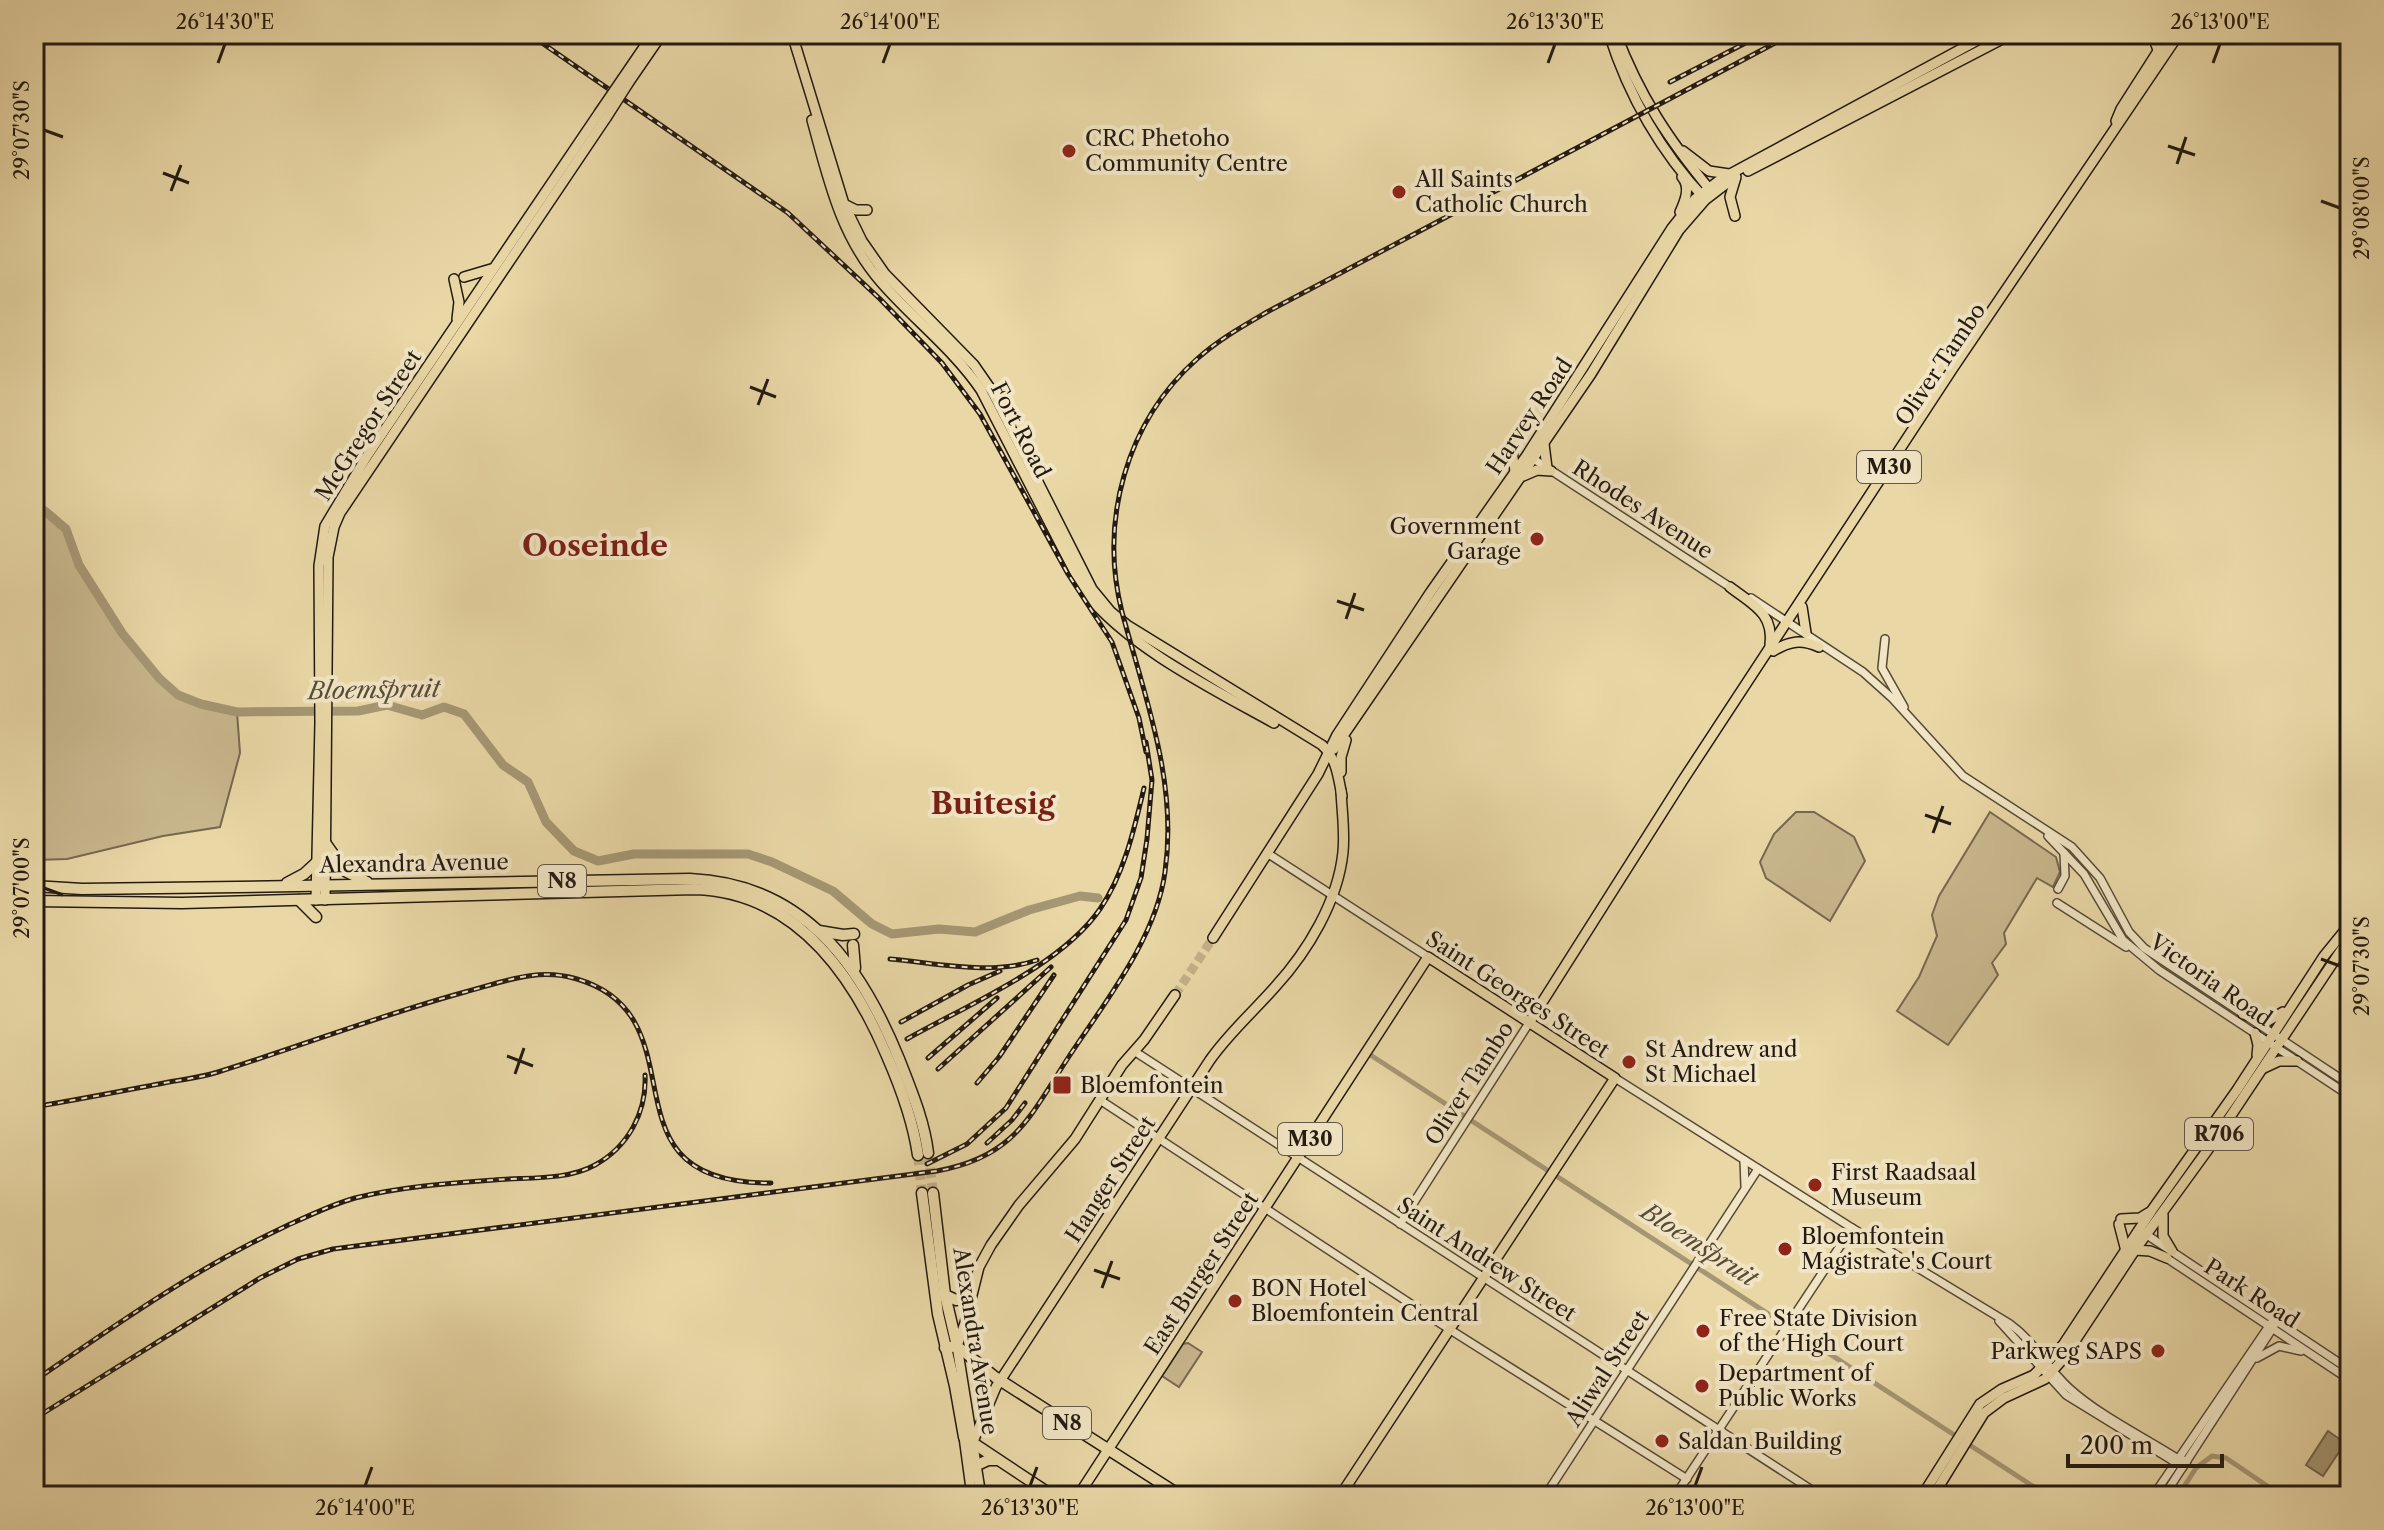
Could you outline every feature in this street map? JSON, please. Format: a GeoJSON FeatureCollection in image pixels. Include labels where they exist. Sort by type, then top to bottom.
{"type":"FeatureCollection","features":[{"type":"Feature","properties":{"kind":"highway"},"geometry":{"type":"LineString","coordinates":[[326,844],[345,871],[372,884]]}},
{"type":"Feature","properties":{"kind":"highway"},"geometry":{"type":"LineString","coordinates":[[270,887],[297,879],[316,863]]}},
{"type":"Feature","properties":{"kind":"highway","name":"Alexandra Avenue"},"geometry":{"type":"LineString","coordinates":[[34,886],[82,889],[270,887],[690,879],[745,886],[786,907],[817,930],[840,952],[858,977],[889,1034],[916,1104],[923,1154],[894,1071],[856,991],[836,965],[799,928],[750,899],[695,889],[182,903],[34,901]]}},
{"type":"Feature","properties":{"kind":"highway"},"geometry":{"type":"LineString","coordinates":[[299,900],[316,917]]}},
{"type":"Feature","properties":{"kind":"highway"},"geometry":{"type":"LineString","coordinates":[[817,930],[853,940],[852,959],[858,977]]}},
{"type":"Feature","properties":{"kind":"highway","name":"Alexandra Avenue"},"geometry":{"type":"LineString","coordinates":[[951,1347],[938,1314],[928,1193],[945,1295],[951,1347],[955,1386],[968,1440]]}},
{"type":"Feature","properties":{"kind":"highway"},"geometry":{"type":"LineString","coordinates":[[945,1295],[956,1300],[970,1298]]}},
{"type":"Feature","properties":{"kind":"highway","name":"N8"},"geometry":{"type":"LineString","coordinates":[[951,1347],[1181,1496]]}},
{"type":"Feature","properties":{"kind":"highway"},"geometry":{"type":"LineString","coordinates":[[968,1440],[1053,1496]]}},
{"type":"Feature","properties":{"kind":"highway"},"geometry":{"type":"LineString","coordinates":[[975,1466],[988,1460],[998,1460]]}},
{"type":"Feature","properties":{"kind":"main road","name":"McGregor Street"},"geometry":{"type":"LineString","coordinates":[[321,900],[326,844],[324,700],[328,549],[340,513],[626,80],[653,34]]}},
{"type":"Feature","properties":{"kind":"main road","name":"McGregor Street"},"geometry":{"type":"LineString","coordinates":[[626,80],[662,34]]}},
{"type":"Feature","properties":{"kind":"main road","name":"Fort Road"},"geometry":{"type":"LineString","coordinates":[[789,34],[844,204],[862,241],[885,274],[974,365],[1083,576],[1105,606],[1127,625],[1196,670],[1323,748]]}},
{"type":"Feature","properties":{"kind":"main road","name":"Fort Road"},"geometry":{"type":"LineString","coordinates":[[789,34],[831,191],[846,231],[880,281],[963,366],[994,404]]}},
{"type":"Feature","properties":{"kind":"main road"},"geometry":{"type":"LineString","coordinates":[[1609,34],[1636,103],[1669,163],[1686,182],[1685,199],[1678,219]]}},
{"type":"Feature","properties":{"kind":"main road"},"geometry":{"type":"LineString","coordinates":[[1616,34],[1662,128],[1707,194]]}},
{"type":"Feature","properties":{"kind":"main road","name":"Harvey Road"},"geometry":{"type":"LineString","coordinates":[[1213,938],[1318,774],[1323,748],[1337,735],[1530,457],[1678,219],[1733,175],[1989,34]]}},
{"type":"Feature","properties":{"kind":"main road","name":"Harvey Road"},"geometry":{"type":"LineString","coordinates":[[1733,175],[2012,34]]}},
{"type":"Feature","properties":{"kind":"main road"},"geometry":{"type":"LineString","coordinates":[[2152,34],[2158,50]]}},
{"type":"Feature","properties":{"kind":"main road","name":"M30"},"geometry":{"type":"LineString","coordinates":[[2006,292],[2115,124],[2121,109],[2169,34]]}},
{"type":"Feature","properties":{"kind":"main road","name":"M30"},"geometry":{"type":"LineString","coordinates":[[2115,124],[2127,113],[2179,34]]}},
{"type":"Feature","properties":{"kind":"main road","name":"McGregor Street"},"geometry":{"type":"LineString","coordinates":[[324,700],[319,566],[325,526],[367,456],[495,266],[602,116]]}},
{"type":"Feature","properties":{"kind":"main road"},"geometry":{"type":"LineString","coordinates":[[1662,128],[1697,164],[1709,171],[1733,175],[1730,194],[1735,216]]}},
{"type":"Feature","properties":{"kind":"main road"},"geometry":{"type":"LineString","coordinates":[[1659,143],[1707,194]]}},
{"type":"Feature","properties":{"kind":"main road","name":"Harvey Road"},"geometry":{"type":"LineString","coordinates":[[1530,457],[1544,444],[1591,374],[1674,237],[1707,194]]}},
{"type":"Feature","properties":{"kind":"main road"},"geometry":{"type":"LineString","coordinates":[[844,204],[856,210],[867,210]]}},
{"type":"Feature","properties":{"kind":"main road"},"geometry":{"type":"LineString","coordinates":[[456,326],[459,278],[477,275],[495,266]]}},
{"type":"Feature","properties":{"kind":"main road","name":"Oliver Tambo"},"geometry":{"type":"LineString","coordinates":[[1788,624],[2003,302],[2006,292]]}},
{"type":"Feature","properties":{"kind":"main road","name":"Oliver Tambo"},"geometry":{"type":"LineString","coordinates":[[1529,1023],[1647,842],[1669,814],[1730,713],[2006,292]]}},
{"type":"Feature","properties":{"kind":"main road"},"geometry":{"type":"LineString","coordinates":[[1511,445],[1518,474],[1549,469],[1544,444]]}},
{"type":"Feature","properties":{"kind":"main road"},"geometry":{"type":"LineString","coordinates":[[1730,587],[1767,619],[1772,650],[1801,641],[1819,647]]}},
{"type":"Feature","properties":{"kind":"main road","name":"Harvey Road"},"geometry":{"type":"LineString","coordinates":[[1354,721],[1434,596]]}},
{"type":"Feature","properties":{"kind":"main road"},"geometry":{"type":"LineString","coordinates":[[1802,607],[1806,633]]}},
{"type":"Feature","properties":{"kind":"main road"},"geometry":{"type":"LineString","coordinates":[[1323,748],[1354,721]]}},
{"type":"Feature","properties":{"kind":"main road","name":"Hanger Street"},"geometry":{"type":"LineString","coordinates":[[968,1440],[1001,1381],[1191,1088],[1229,1035],[1302,954],[1333,895],[1343,850],[1341,757],[1354,721]]}},
{"type":"Feature","properties":{"kind":"main road","name":"McGregor Street"},"geometry":{"type":"LineString","coordinates":[[321,884],[316,863],[324,722]]}},
{"type":"Feature","properties":{"kind":"main road"},"geometry":{"type":"LineString","coordinates":[[1323,748],[1337,735]]}},
{"type":"Feature","properties":{"kind":"main road"},"geometry":{"type":"LineString","coordinates":[[1323,748],[1336,766],[1342,796]]}},
{"type":"Feature","properties":{"kind":"main road","name":"R706"},"geometry":{"type":"LineString","coordinates":[[1922,1496],[1969,1427],[1994,1404],[2047,1370],[2137,1241],[2164,1212],[2261,1069],[2292,1005],[2337,937],[2350,924]]}},
{"type":"Feature","properties":{"kind":"main road","name":"R706"},"geometry":{"type":"LineString","coordinates":[[2137,1241],[2152,1210],[2204,1139],[2257,1058],[2274,1040],[2350,937]]}},
{"type":"Feature","properties":{"kind":"main road","name":"Saint Georges Street"},"geometry":{"type":"LineString","coordinates":[[1428,957],[1615,1078]]}},
{"type":"Feature","properties":{"kind":"main road","name":"East Burger Street"},"geometry":{"type":"LineString","coordinates":[[1078,1496],[1428,957]]}},
{"type":"Feature","properties":{"kind":"main road"},"geometry":{"type":"LineString","coordinates":[[951,1347],[965,1323],[979,1267],[1010,1217],[1066,1152],[1175,995]]}},
{"type":"Feature","properties":{"kind":"main road"},"geometry":{"type":"LineString","coordinates":[[2243,1014],[2268,1021],[2292,1005]]}},
{"type":"Feature","properties":{"kind":"main road"},"geometry":{"type":"LineString","coordinates":[[2255,1033],[2257,1058]]}},
{"type":"Feature","properties":{"kind":"main road"},"geometry":{"type":"LineString","coordinates":[[2261,1069],[2279,1061],[2297,1061]]}},
{"type":"Feature","properties":{"kind":"main road"},"geometry":{"type":"LineString","coordinates":[[1340,1496],[1615,1078]]}},
{"type":"Feature","properties":{"kind":"main road"},"geometry":{"type":"LineString","coordinates":[[2152,1210],[2140,1218],[2120,1222],[2150,1251],[2169,1255],[2163,1236],[2164,1212]]}},
{"type":"Feature","properties":{"kind":"main road","name":"Alexandra Avenue"},"geometry":{"type":"LineString","coordinates":[[968,1440],[981,1496]]}},
{"type":"Feature","properties":{"kind":"main road","name":"Alexandra Avenue"},"geometry":{"type":"LineString","coordinates":[[968,1440],[972,1496]]}},
{"type":"Feature","properties":{"kind":"main road","name":"R706"},"geometry":{"type":"LineString","coordinates":[[1933,1496],[1957,1446]]}},
{"type":"Feature","properties":{"kind":"street","name":"Rhodes Avenue"},"geometry":{"type":"LineString","coordinates":[[1530,457],[1788,624]]}},
{"type":"Feature","properties":{"kind":"street"},"geometry":{"type":"LineString","coordinates":[[1788,624],[1863,672],[1963,776],[2041,829]]}},
{"type":"Feature","properties":{"kind":"street"},"geometry":{"type":"LineString","coordinates":[[1788,624],[1870,680]]}},
{"type":"Feature","properties":{"kind":"street"},"geometry":{"type":"LineString","coordinates":[[1885,639],[1882,660],[1885,675],[1916,725]]}},
{"type":"Feature","properties":{"kind":"street","name":"Victoria Road"},"geometry":{"type":"LineString","coordinates":[[2041,829],[2079,867],[2116,930],[2135,951],[2255,1033],[2274,1040],[2350,1085]]}},
{"type":"Feature","properties":{"kind":"street","name":"Victoria Road"},"geometry":{"type":"LineString","coordinates":[[2041,829],[2072,847],[2087,861],[2100,878],[2129,932],[2144,948],[2243,1014],[2297,1061],[2350,1096]]}},
{"type":"Feature","properties":{"kind":"street"},"geometry":{"type":"LineString","coordinates":[[2058,889],[2065,876],[2064,850]]}},
{"type":"Feature","properties":{"kind":"street","name":"Saint Georges Street"},"geometry":{"type":"LineString","coordinates":[[1267,853],[1428,957]]}},
{"type":"Feature","properties":{"kind":"street"},"geometry":{"type":"LineString","coordinates":[[2057,903],[2135,951]]}},
{"type":"Feature","properties":{"kind":"street"},"geometry":{"type":"LineString","coordinates":[[2159,970],[2164,962]]}},
{"type":"Feature","properties":{"kind":"street"},"geometry":{"type":"LineString","coordinates":[[2213,1006],[2218,998]]}},
{"type":"Feature","properties":{"kind":"street","name":"Oliver Tambo"},"geometry":{"type":"LineString","coordinates":[[1400,1224],[1529,1023]]}},
{"type":"Feature","properties":{"kind":"street","name":"Saint Andrew Street"},"geometry":{"type":"LineString","coordinates":[[1134,1051],[1821,1496]]}},
{"type":"Feature","properties":{"kind":"street","name":"Saint Georges Street"},"geometry":{"type":"LineString","coordinates":[[1615,1078],[1995,1316],[2080,1405],[2181,1463]]}},
{"type":"Feature","properties":{"kind":"street"},"geometry":{"type":"LineString","coordinates":[[1100,1100],[1449,1329],[1687,1479]]}},
{"type":"Feature","properties":{"kind":"street"},"geometry":{"type":"LineString","coordinates":[[1744,1160],[1744,1192]]}},
{"type":"Feature","properties":{"kind":"street","name":"Aliwal Street"},"geometry":{"type":"LineString","coordinates":[[1545,1496],[1758,1169]]}},
{"type":"Feature","properties":{"kind":"street"},"geometry":{"type":"LineString","coordinates":[[1675,1496],[1852,1228]]}},
{"type":"Feature","properties":{"kind":"street","name":"Park Road"},"geometry":{"type":"LineString","coordinates":[[2137,1241],[2169,1255],[2350,1380]]}},
{"type":"Feature","properties":{"kind":"street"},"geometry":{"type":"LineString","coordinates":[[2153,1496],[2181,1463],[2254,1361],[2272,1325]]}},
{"type":"Feature","properties":{"kind":"street"},"geometry":{"type":"LineString","coordinates":[[2164,1496],[2181,1463],[2272,1325]]}},
{"type":"Feature","properties":{"kind":"street","name":"Park Road"},"geometry":{"type":"LineString","coordinates":[[2272,1325],[2350,1370]]}},
{"type":"Feature","properties":{"kind":"street"},"geometry":{"type":"LineString","coordinates":[[2254,1361],[2279,1346],[2314,1356]]}},
{"type":"Feature","properties":{"kind":"shaded area"},"geometry":{"type":"Polygon","coordinates":[[[34,508],[50,515],[67,532],[81,567],[111,617],[165,685],[192,702],[237,712],[240,753],[220,827],[163,836],[67,859],[34,860],[34,508]]]}},
{"type":"Feature","properties":{"kind":"shaded area"},"geometry":{"type":"Polygon","coordinates":[[[1796,812],[1814,812],[1854,837],[1865,861],[1830,921],[1766,878],[1760,862],[1774,834],[1796,812]]]}},
{"type":"Feature","properties":{"kind":"shaded area"},"geometry":{"type":"Polygon","coordinates":[[[1990,812],[2056,857],[2060,872],[2053,887],[2037,878],[2004,933],[2006,944],[1992,963],[1998,975],[1948,1045],[1897,1011],[1919,977],[1937,936],[1932,915],[1939,896],[1990,812]]]}},
{"type":"Feature","properties":{"kind":"shaded area"},"geometry":{"type":"Polygon","coordinates":[[[1188,1343],[1202,1352],[1179,1387],[1162,1376],[1183,1344],[1188,1343]]]}},
{"type":"Feature","properties":{"kind":"shaded area"},"geometry":{"type":"Polygon","coordinates":[[[2328,1431],[2345,1443],[2323,1476],[2306,1465],[2328,1431]]]}},
{"type":"Feature","properties":{"kind":"waterway","name":"Bloemspruit"},"geometry":{"type":"LineString","coordinates":[[34,508],[45,511],[66,529],[79,565],[122,633],[159,678],[178,695],[237,712],[358,711],[387,705],[422,715],[444,707],[464,714],[503,765],[528,782],[546,822],[574,851],[598,861],[634,854],[748,854],[833,891],[872,924],[892,934],[939,929],[975,932],[1029,910],[1080,896],[1098,898]]}},
{"type":"Feature","properties":{"kind":"waterway","name":"Bloemspruit"},"geometry":{"type":"LineString","coordinates":[[1369,1054],[2048,1496]]}},
{"type":"Feature","properties":{"kind":"waterway","name":"Bloemspruit"},"geometry":{"type":"LineString","coordinates":[[2178,1496],[2196,1468],[2212,1456],[2226,1458],[2282,1496]]}},
{"type":"Feature","properties":{"kind":"tunnel"},"geometry":{"type":"LineString","coordinates":[[1175,995],[1213,938]]}},
{"type":"Feature","properties":{"kind":"tunnel"},"geometry":{"type":"LineString","coordinates":[[928,1153],[933,1193]]}},
{"type":"Feature","properties":{"kind":"tunnel"},"geometry":{"type":"LineString","coordinates":[[918,1155],[922,1193]]}},
{"type":"Feature","properties":{"kind":"railway"},"geometry":{"type":"LineString","coordinates":[[529,34],[788,213],[880,299],[942,363],[980,414],[1068,574],[1112,642],[1139,718],[1146,752]]}},
{"type":"Feature","properties":{"kind":"railway"},"geometry":{"type":"LineString","coordinates":[[1670,82],[1763,34]]}},
{"type":"Feature","properties":{"kind":"railway"},"geometry":{"type":"LineString","coordinates":[[34,1419],[260,1278],[298,1259],[333,1249],[937,1171],[963,1165],[1002,1145],[1030,1116],[1127,970],[1160,897],[1168,839],[1163,773],[1149,708],[1122,612],[1114,543],[1124,475],[1152,412],[1172,384],[1197,359],[1222,339],[1267,312],[1792,34]]}},
{"type":"Feature","properties":{"kind":"railway"},"geometry":{"type":"LineString","coordinates":[[927,1164],[967,1144],[1006,1108],[1126,920],[1141,878],[1147,839],[1152,780],[1146,742]]}},
{"type":"Feature","properties":{"kind":"railway"},"geometry":{"type":"LineString","coordinates":[[907,1039],[1011,983],[1062,949],[1083,930],[1116,881],[1144,788]]}},
{"type":"Feature","properties":{"kind":"railway"},"geometry":{"type":"LineString","coordinates":[[890,959],[983,968],[1020,965],[1037,960]]}},
{"type":"Feature","properties":{"kind":"railway"},"geometry":{"type":"LineString","coordinates":[[938,1069],[1051,967]]}},
{"type":"Feature","properties":{"kind":"railway"},"geometry":{"type":"LineString","coordinates":[[901,1022],[1000,971]]}},
{"type":"Feature","properties":{"kind":"railway"},"geometry":{"type":"LineString","coordinates":[[34,1107],[211,1074],[493,984],[534,975],[562,976],[577,979],[616,999],[637,1027],[649,1061],[665,1129],[684,1157],[717,1176],[771,1183]]}},
{"type":"Feature","properties":{"kind":"railway"},"geometry":{"type":"LineString","coordinates":[[977,1083],[999,1057],[1054,975]]}},
{"type":"Feature","properties":{"kind":"railway"},"geometry":{"type":"LineString","coordinates":[[928,1058],[997,998]]}},
{"type":"Feature","properties":{"kind":"railway"},"geometry":{"type":"LineString","coordinates":[[34,1381],[217,1262],[336,1204],[372,1194],[424,1186],[559,1176],[595,1165],[617,1149],[633,1127],[643,1102],[645,1075]]}},
{"type":"Feature","properties":{"kind":"railway"},"geometry":{"type":"LineString","coordinates":[[987,1143],[1025,1103]]}},
{"type":"Feature","properties":{"kind":"place","name":"CRC Phetoho Community Centre"},"geometry":{"type":"Point","coordinates":[1069,151]}},
{"type":"Feature","properties":{"kind":"place","name":"All Saints Catholic Church"},"geometry":{"type":"Point","coordinates":[1399,192]}},
{"type":"Feature","properties":{"kind":"place","name":"Government Garage"},"geometry":{"type":"Point","coordinates":[1537,539]}},
{"type":"Feature","properties":{"kind":"place","name":"St Andrew and St Michael"},"geometry":{"type":"Point","coordinates":[1629,1062]}},
{"type":"Feature","properties":{"kind":"place","name":"Bloemfontein"},"geometry":{"type":"Point","coordinates":[1062,1085]}},
{"type":"Feature","properties":{"kind":"place","name":"First Raadsaal Museum"},"geometry":{"type":"Point","coordinates":[1815,1185]}},
{"type":"Feature","properties":{"kind":"place","name":"Bloemfontein Magistrate's Court"},"geometry":{"type":"Point","coordinates":[1785,1249]}},
{"type":"Feature","properties":{"kind":"place","name":"BON Hotel Bloemfontein Central"},"geometry":{"type":"Point","coordinates":[1235,1301]}},
{"type":"Feature","properties":{"kind":"place","name":"Free State Division of the High Court"},"geometry":{"type":"Point","coordinates":[1703,1331]}},
{"type":"Feature","properties":{"kind":"place","name":"Parkweg SAPS"},"geometry":{"type":"Point","coordinates":[2158,1351]}},
{"type":"Feature","properties":{"kind":"place","name":"Department of Public Works"},"geometry":{"type":"Point","coordinates":[1702,1386]}},
{"type":"Feature","properties":{"kind":"place","name":"Saldan Building"},"geometry":{"type":"Point","coordinates":[1662,1441]}},
{"type":"Feature","properties":{"kind":"district","name":"Ooseinde"},"geometry":{"type":"Point","coordinates":[595,546]}},
{"type":"Feature","properties":{"kind":"district","name":"Buitesig"},"geometry":{"type":"Point","coordinates":[993,804]}}]}
